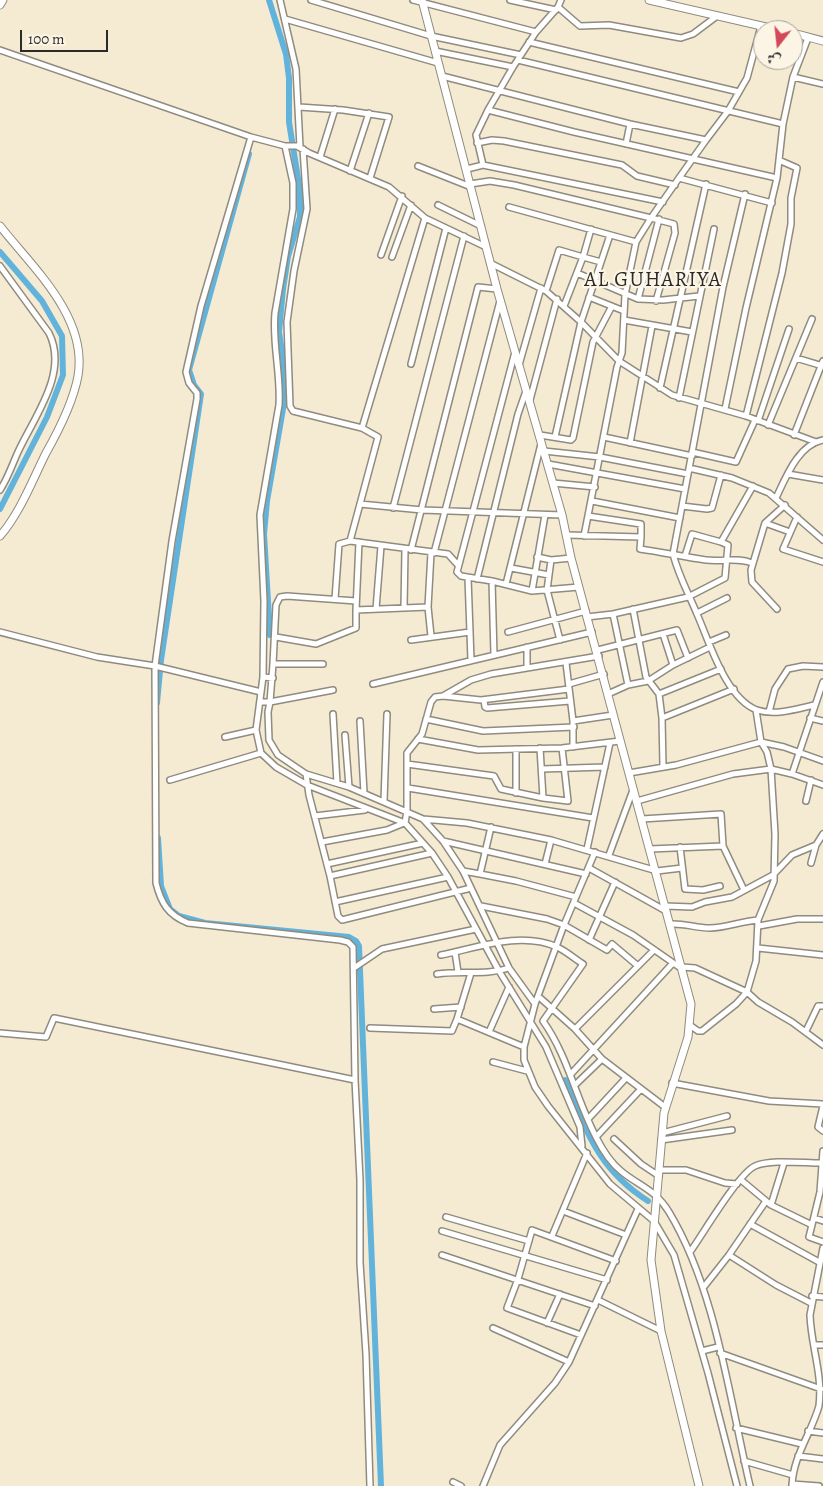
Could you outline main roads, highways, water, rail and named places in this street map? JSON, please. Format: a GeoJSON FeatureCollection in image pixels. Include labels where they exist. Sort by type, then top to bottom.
{"type":"FeatureCollection","features":[{"type":"Feature","properties":{"kind":"main road"},"geometry":{"type":"LineString","coordinates":[[0,5],[3,0]]}},
{"type":"Feature","properties":{"kind":"main road"},"geometry":{"type":"LineString","coordinates":[[649,0],[753,24]]}},
{"type":"Feature","properties":{"kind":"main road"},"geometry":{"type":"LineString","coordinates":[[423,1],[434,51],[482,226],[496,289],[562,515],[571,558],[683,969],[692,1010],[691,1026],[665,1107],[654,1221],[652,1271],[661,1331],[699,1486]]}},
{"type":"Feature","properties":{"kind":"main road"},"geometry":{"type":"LineString","coordinates":[[803,37],[823,41]]}},
{"type":"Feature","properties":{"kind":"main road"},"geometry":{"type":"LineString","coordinates":[[0,226],[64,309],[76,340],[79,364],[75,388],[56,435],[15,514],[0,536]]}},
{"type":"Feature","properties":{"kind":"waterway"},"geometry":{"type":"LineString","coordinates":[[269,0],[286,54],[289,78],[289,122],[300,191],[300,217],[288,256],[283,289],[279,332],[284,366],[284,403],[267,501],[264,534],[270,635]]}},
{"type":"Feature","properties":{"kind":"waterway"},"geometry":{"type":"LineString","coordinates":[[157,703],[161,660],[201,394],[194,385],[189,370],[249,154]]}},
{"type":"Feature","properties":{"kind":"waterway"},"geometry":{"type":"LineString","coordinates":[[0,252],[42,301],[62,336],[63,375],[47,417],[0,509]]}},
{"type":"Feature","properties":{"kind":"waterway"},"geometry":{"type":"LineString","coordinates":[[158,838],[161,886],[170,909],[179,916],[205,923],[349,937],[356,941],[359,946],[381,1486]]}},
{"type":"Feature","properties":{"kind":"waterway"},"geometry":{"type":"LineString","coordinates":[[565,1080],[596,1148],[617,1176],[648,1201]]}},
{"type":"Feature","properties":{"kind":"district","name":"AL GUHARIYA"},"geometry":{"type":"Point","coordinates":[653,281]}}]}
